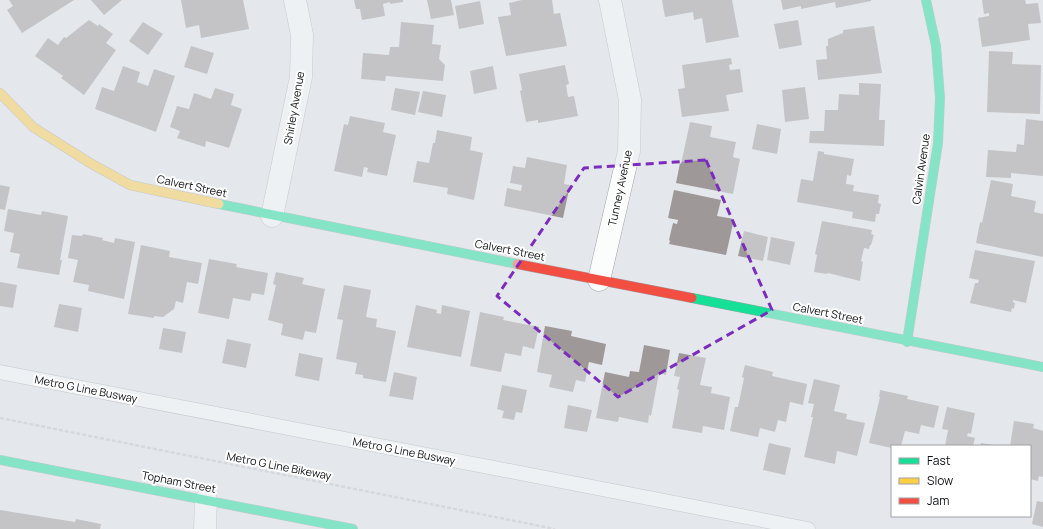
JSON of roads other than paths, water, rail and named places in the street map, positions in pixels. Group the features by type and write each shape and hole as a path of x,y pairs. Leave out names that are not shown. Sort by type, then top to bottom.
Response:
{"street":[{"name":"Shirley Avenue","path":"272,216 301,77 302,35 295,0"},
{"name":"Tunney Avenue","path":"599,280 629,151 630,100 610,0"},
{"name":"Calvin Avenue","path":"907,342 938,143 940,98 936,46 926,0"},
{"name":"Calvert Street","path":"0,93 32,127 90,163 130,185 272,216 907,342 1043,367"},
{"name":"Topham Street","path":"0,460 353,529"},
{"path":"205,529 206,500"}],"lane":[{"name":"Metro G Line Busway","path":"0,372 808,529"}]}
